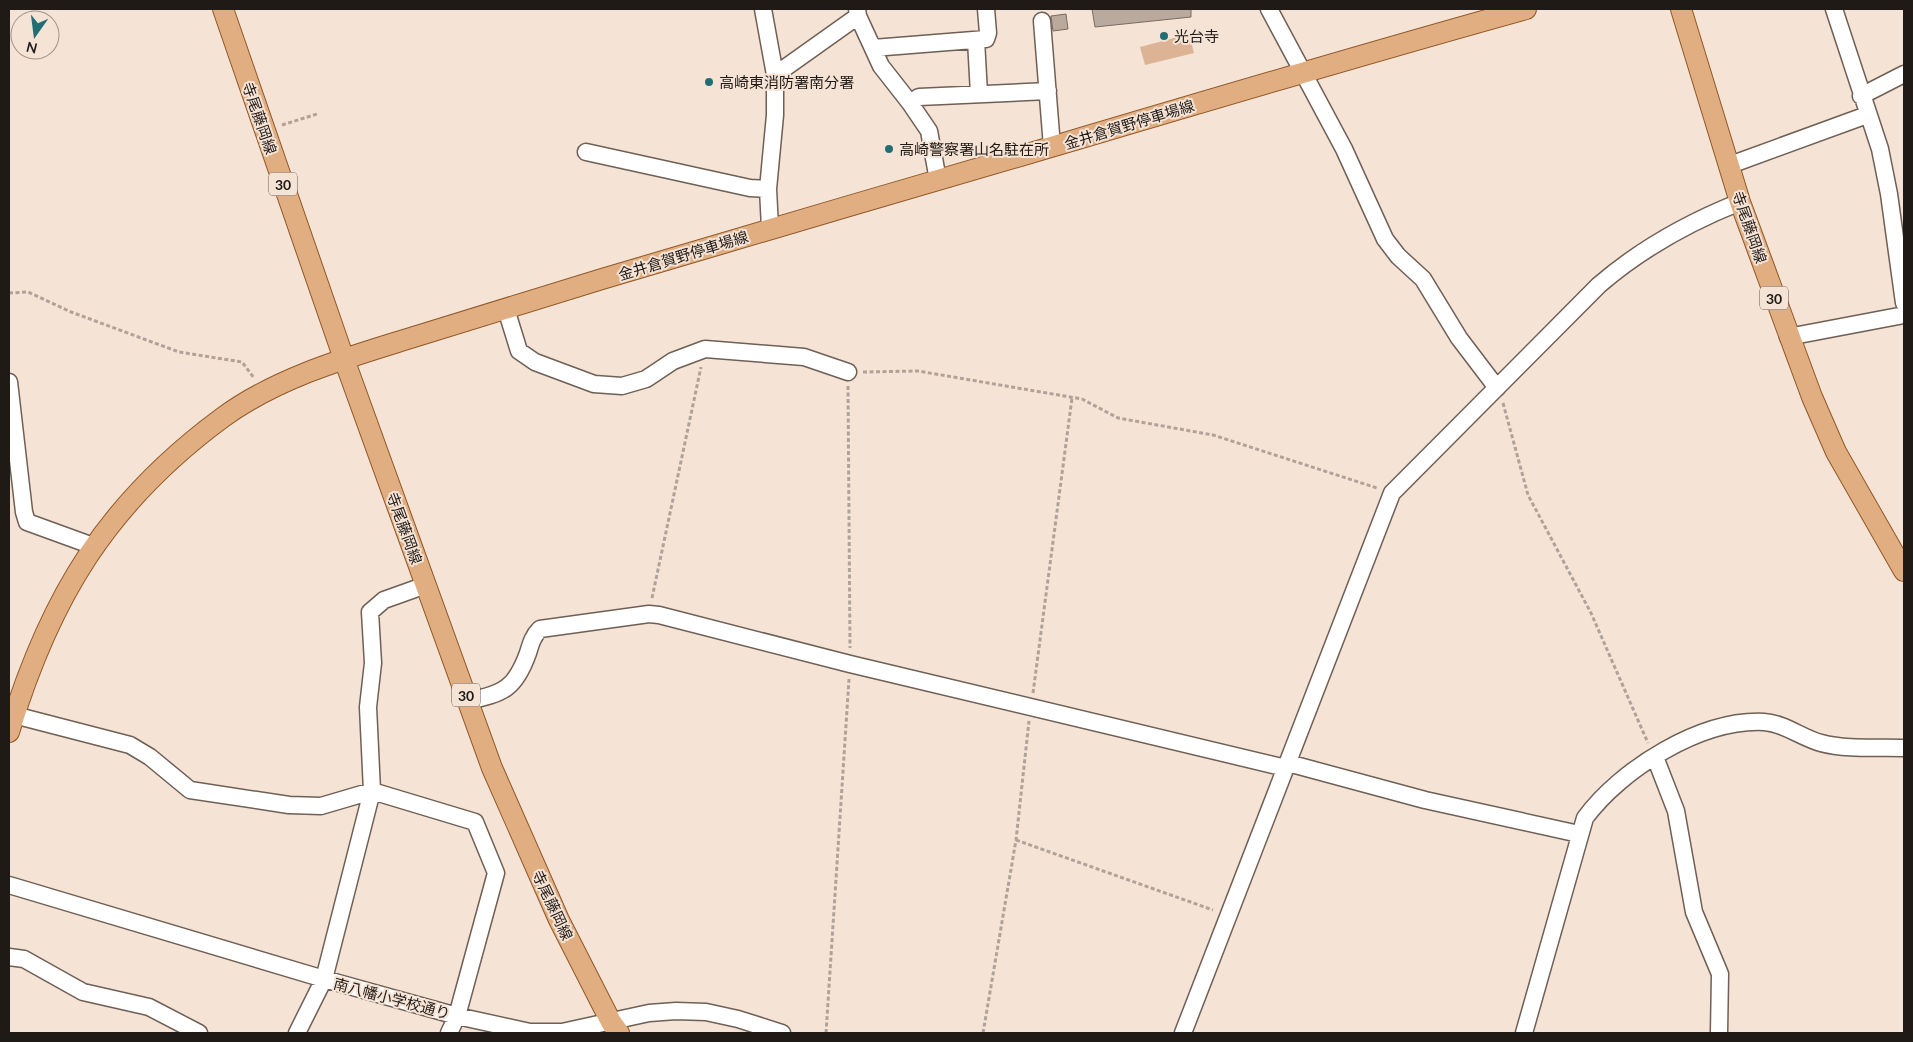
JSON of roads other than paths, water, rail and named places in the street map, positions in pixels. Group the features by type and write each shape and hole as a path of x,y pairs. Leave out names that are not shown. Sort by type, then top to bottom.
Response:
{"main road":[{"name":"寺尾藤岡線","path":"223,9 344,358 492,768 559,920 615,1028"},
{"name":"金井倉賀野停車場線","path":"11,724 31,663 58,602 93,546 137,492 163,465 224,416 261,393 344,358 770,228 1052,147 1301,72 1526,9"},
{"name":"寺尾藤岡線","path":"1682,9 1740,202 1788,337 1836,452 1904,571"}],"street":[{"path":"763,9 775,75 775,116 768,189 770,228"},
{"path":"873,48 986,39 988,32 986,9"},
{"path":"1269,9 1301,72 1344,149 1385,239 1398,256 1423,279 1459,338 1497,388"},
{"path":"1834,9 1867,115 1880,149 1889,194 1904,303"},
{"path":"775,75 858,12 881,66 910,102 929,131 938,180"},
{"path":"1042,22 1052,147"},
{"path":"976,40 979,94"},
{"path":"1861,96 1904,74"},
{"path":"910,102 919,97 1048,90"},
{"path":"1730,166 1867,115"},
{"path":"586,152 750,188 768,189"},
{"path":"1183,1033 1392,493 1599,284 1629,259 1656,241 1699,218 1740,202"},
{"path":"506,309 519,351 535,362 594,384 622,386 646,379 673,361 705,349 804,357 848,372"},
{"path":"1788,337 1904,315"},
{"path":"9,382 13,461 27,522 93,546"},
{"path":"297,1033 324,980 372,791 368,707 373,663 370,612 384,600 426,585"},
{"path":"468,701 494,695 510,686 520,673 534,635 540,629 649,614 850,664 1424,800 1579,834"},
{"path":"1524,1033 1579,834 1585,818 1602,796 1655,757 1716,728 1766,722 1820,743 1843,747 1904,748"},
{"path":"11,724 130,746 150,757 190,790 289,805 321,806 372,791 475,822 496,873 457,1016 449,1033"},
{"path":"1655,757 1676,811 1694,912 1720,974 1719,1033"},
{"name":"南八幡小学校通り","path":"9,885 324,980 457,1016 530,1032 562,1032 615,1028 649,1013 676,1010 706,1012 738,1019 782,1033"},
{"path":"9,957 24,960 83,992 149,1007 199,1033"}],"place":[{"name":"光台寺","path":"1164,36"},
{"name":"高崎東消防署南分署","path":"709,82"},
{"name":"高崎警察署山名駐在所","path":"889,149"}]}
